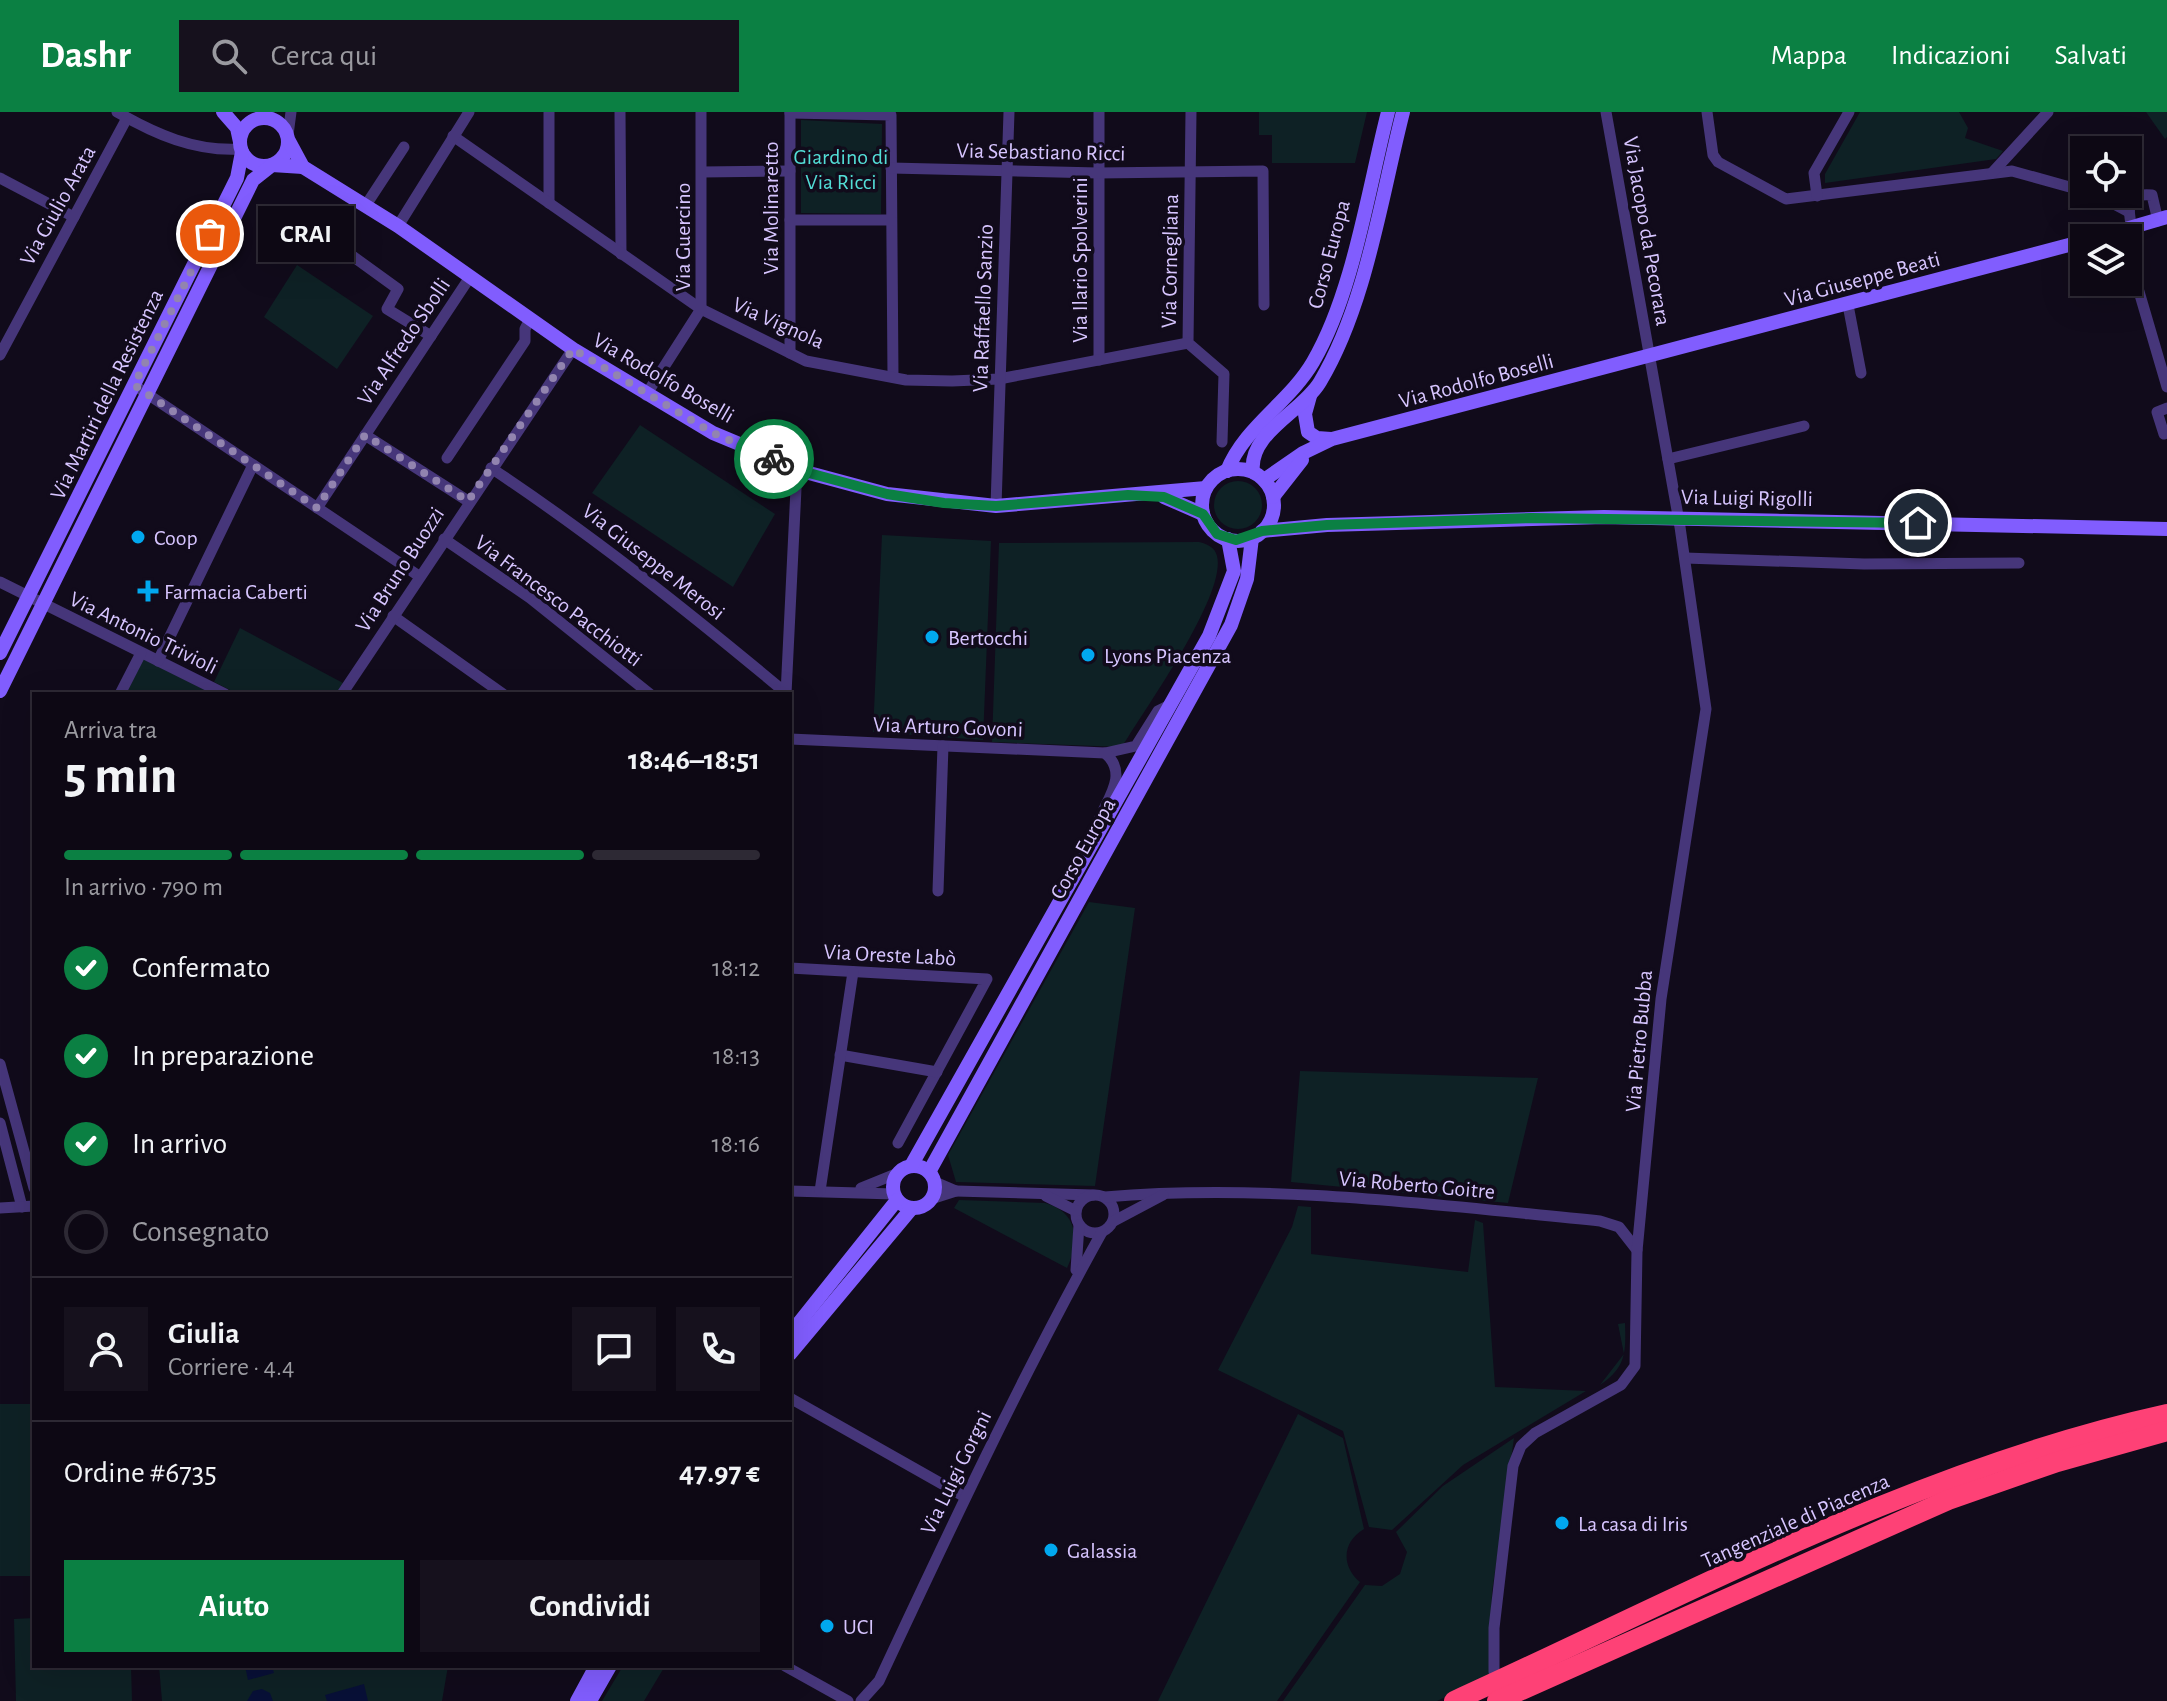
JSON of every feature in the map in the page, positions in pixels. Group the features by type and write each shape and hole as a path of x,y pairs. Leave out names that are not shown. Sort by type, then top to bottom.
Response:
{"highway":[{"name":"Tangenziale di Piacenza","path":"1454,1701 1813,1536 1939,1484 2052,1446 2167,1414"},
{"name":"Tangenziale di Piacenza","path":"1497,1701 1948,1500 2057,1462 2167,1431"}],"main road":[{"name":"Corso Europa","path":"1227,471 1241,443 1301,380 1325,340 1340,302 1388,112"},
{"name":"Corso Europa","path":"1332,439 1317,438 1308,432 1305,414 1310,395 1349,319 1403,112"},
{"path":"288,138 283,157 272,165 253,164 241,148 226,115 262,116 278,122 288,138 303,167"},
{"path":"241,148 243,130 262,116"},
{"name":"Via Martiri della Resistenza","path":"0,691 148,394 237,178 241,148"},
{"name":"Via Rodolfo Boselli","path":"272,165 303,167 398,226 573,349 646,395 713,433 797,468 887,494 996,506 1206,488"},
{"name":"Via Martiri della Resistenza","path":"0,653 134,385 253,180 272,165"},
{"path":"2142,226 2162,219"},
{"name":"Via Giuseppe Beati","path":"1650,357 2070,245"},
{"name":"Via Rodolfo Boselli","path":"1258,476 1332,439 1650,357"},
{"name":"Corso Europa","path":"1258,476 1253,456 1260,444 1310,395"},
{"name":"Via Rodolfo Boselli","path":"1257,535 1273,504 1313,448"},
{"path":"1203,514 1206,488 1227,471 1258,476 1273,504"},
{"name":"Via Rodolfo Boselli","path":"1144,494 1178,500 1203,514 1208,525 1228,539"},
{"name":"Via Luigi Rigolli","path":"1273,504 1296,522 1327,525"},
{"name":"Via Luigi Rigolli","path":"1257,535 1327,525 1531,518 1678,518 2167,529"},
{"path":"1228,539 1257,535"},
{"name":"Corso Europa","path":"931,1199 932,1177 1231,625 1247,579 1257,535"},
{"name":"Corso Europa","path":"792,1331 896,1197 893,1183 904,1170 1170,704 1226,596 1234,564 1228,539"},
{"path":"904,1170 932,1177"},
{"path":"896,1197 912,1208"},
{"path":"792,1352 912,1208 923,1206 931,1199"},
{"path":"577,1701 595,1668"},
{"path":"590,1701 609,1668"}],"street":[{"path":"288,138 291,112"},
{"path":"398,226 469,112"},
{"path":"549,112 549,203"},
{"path":"620,112 621,254"},
{"name":"Via Guercino","path":"646,395 701,309 701,112"},
{"path":"790,112 891,115 893,377"},
{"name":"Via Molinaretto","path":"790,112 790,353"},
{"name":"Via Raffaello Sanzio","path":"996,506 1009,112"},
{"name":"Via Ilario Spolverini","path":"1099,112 1099,360"},
{"name":"Via Cornegliana","path":"1191,112 1188,343 1224,374 1222,442"},
{"name":"Via Jacopo da Pecorara","path":"1606,112 1650,357"},
{"path":"1707,112 1713,155 1718,162 1780,197 1817,196 1992,173 2022,172 2070,187"},
{"path":"1817,196 1814,173 1849,112"},
{"path":"1992,173 2048,112"},
{"path":"122,115 145,131 202,148 241,148"},
{"name":"Via Giulio Arata","path":"0,355 74,217 122,115"},
{"name":"Via Vignola","path":"453,136 701,309 806,361 893,377 952,381 999,379 1188,343"},
{"path":"366,205 404,147"},
{"name":"Via Sebastiano Ricci","path":"891,168 1098,173 1263,171 1264,305"},
{"path":"702,172 790,171"},
{"path":"0,178 74,217"},
{"path":"2152,195 2162,219"},
{"path":"2142,196 2167,197"},
{"path":"2122,208 2127,211"},
{"path":"2126,224 2129,208"},
{"path":"790,220 891,220"},
{"path":"294,251 311,226 398,289 387,309 431,336"},
{"name":"Via Alfredo Sbolli","path":"317,508 470,277"},
{"path":"2140,296 2167,387"},
{"path":"1848,305 1861,373"},
{"path":"447,458 525,341 525,329 530,319"},
{"name":"Via Bruno Buozzi","path":"346,692 468,501 573,349"},
{"name":"Via Pietro Bubba","path":"1494,1672 1494,1628 1513,1466 1521,1446 1535,1433 1602,1397 1630,1373 1637,1356 1637,1251 1661,999 1706,709 1685,558 1650,357"},
{"path":"134,385 419,576"},
{"path":"2167,408 2157,412 2164,434 2167,433"},
{"path":"1668,459 1804,426"},
{"path":"365,435 468,501"},
{"path":"158,661 253,465"},
{"name":"Via Giuseppe Merosi","path":"491,468 583,530 665,592 784,692"},
{"path":"786,692 797,468"},
{"name":"Via Francesco Pacchiotti","path":"444,539 530,598 648,692"},
{"path":"1685,558 1864,564 2019,563"},
{"name":"Via Antonio Trivioli","path":"0,582 221,692"},
{"path":"393,616 500,692"},
{"path":"121,692 141,653"},
{"name":"Via Arturo Govoni","path":"792,739 1105,753 1136,746 1158,711 1170,704"},
{"path":"938,891 943,746"},
{"path":"1092,844 1095,824 1118,777 1117,766 1105,753"},
{"name":"Via Oreste Labò","path":"792,968 987,979 937,1072"},
{"path":"820,1191 853,972"},
{"path":"840,1055 937,1072 898,1143"},
{"path":"0,1064 4,1097 32,1182"},
{"path":"0,1123 28,1207 0,1208"},
{"path":"849,1190 904,1170"},
{"name":"Via Roberto Goitre","path":"932,1177 956,1191"},
{"path":"792,1191 849,1190 896,1197"},
{"name":"Via Roberto Goitre","path":"931,1199 956,1191 1099,1196 1180,1191 1329,1195 1600,1221 1619,1227 1637,1251"},
{"name":"Via Roberto Goitre","path":"1114,1221 1151,1200 1180,1191"},
{"name":"Via Roberto Goitre","path":"1034,1194 1059,1199 1076,1211"},
{"path":"1099,1196 1112,1205 1114,1221 1102,1232 1090,1233 1079,1225 1076,1211 1082,1199 1099,1196"},
{"name":"Via Luigi Gorgni","path":"1073,1282 1080,1252 1079,1225"},
{"name":"Via Luigi Gorgni","path":"875,1701 879,1681 965,1497 1073,1282 1102,1232"},
{"path":"792,1399 965,1497"},
{"path":"788,1668 832,1696 848,1701"},
{"name":"Via Luigi Gorgni","path":"861,1701 879,1681"}],"green space":[{"path":"1259,112 1367,112 1355,163 1272,163 1272,135 1259,135"},
{"path":"1860,112 1959,112 1968,128 1965,138 2003,151 1996,159 1825,183 1825,174"},
{"path":"2146,112 2167,112 2165,139"},
{"name":"Giardino di Via Ricci","path":"801,120 882,124 881,214 801,213"},
{"path":"297,265 373,316 337,369 264,317"},
{"path":"640,425 775,514 733,587 592,493"},
{"path":"1238,481 1247,482 1255,488 1261,496 1261,514 1255,522 1247,528 1238,529 1229,528 1221,522 1215,514 1214,505 1215,496 1221,488 1229,482"},
{"name":"Bertocchi","path":"882,535 991,541 983,740 873,732"},
{"name":"Lyons Piacenza","path":"1199,542 1213,548 1217,556 1217,574 1209,597 1182,652 1122,747 992,742 999,543"},
{"path":"240,628 343,683 338,692 234,692 214,682"},
{"path":"143,659 205,690 204,692 127,692"},
{"path":"1089,902 1135,908 1095,1186 956,1182 948,1155"},
{"path":"1300,1071 1538,1078 1508,1203 1291,1182"},
{"path":"959,1200 1045,1203 1056,1207 1070,1220 1073,1229 1074,1248 1067,1268 954,1208"},
{"path":"1298,1206 1311,1207 1311,1254 1468,1272 1475,1220 1483,1223 1495,1387 1586,1391 1463,1465 1392,1530 1369,1527 1343,1431 1218,1370 1292,1227"},
{"path":"1625,1323 1625,1343 1624,1353 1618,1324"},
{"path":"1624,1355 1615,1372 1600,1385"},
{"path":"0,1404 32,1404 32,1576 0,1576"},
{"path":"1298,1414 1343,1438 1364,1529 1351,1541 1347,1562 1360,1582 1277,1701 1158,1701"},
{"path":"1514,1438 1492,1592 1489,1676 1437,1701 1283,1701 1365,1585 1382,1586 1400,1574 1407,1552 1396,1532 1443,1486"},
{"path":"32,1618 32,1668 131,1668 132,1701 16,1701 14,1619"},
{"path":"159,1668 448,1668 442,1701 162,1701"},
{"path":"622,1668 664,1668 644,1701 602,1701"}],"shaded area":[{"path":"245,1668 273,1668 274,1673 248,1680"},
{"path":"364,1684 368,1701 327,1701 325,1695"},
{"path":"262,1689 270,1693 273,1701 247,1701 253,1691"}],"way so far":[{"path":"210,234 134,385 317,508 365,435 468,501 573,349 713,433 774,459"}],"place":[{"name":"CRAI","path":"210,234"},
{"name":"Coop","path":"138,537"},
{"name":"Farmacia Caberti","path":"148,591"},
{"name":"Bertocchi","path":"932,637"},
{"name":"Lyons Piacenza","path":"1088,655"},
{"name":"La casa di Iris","path":"1562,1523"},
{"name":"Galassia","path":"1051,1550"},
{"name":"UCI","path":"827,1626"}],"route":[{"path":"774,459 809,473 887,494 944,503 996,506 1144,494 1164,497 1178,500 1203,514 1217,534 1236,540 1252,538 1262,531 1327,525 1567,517 1918,523"}]}
